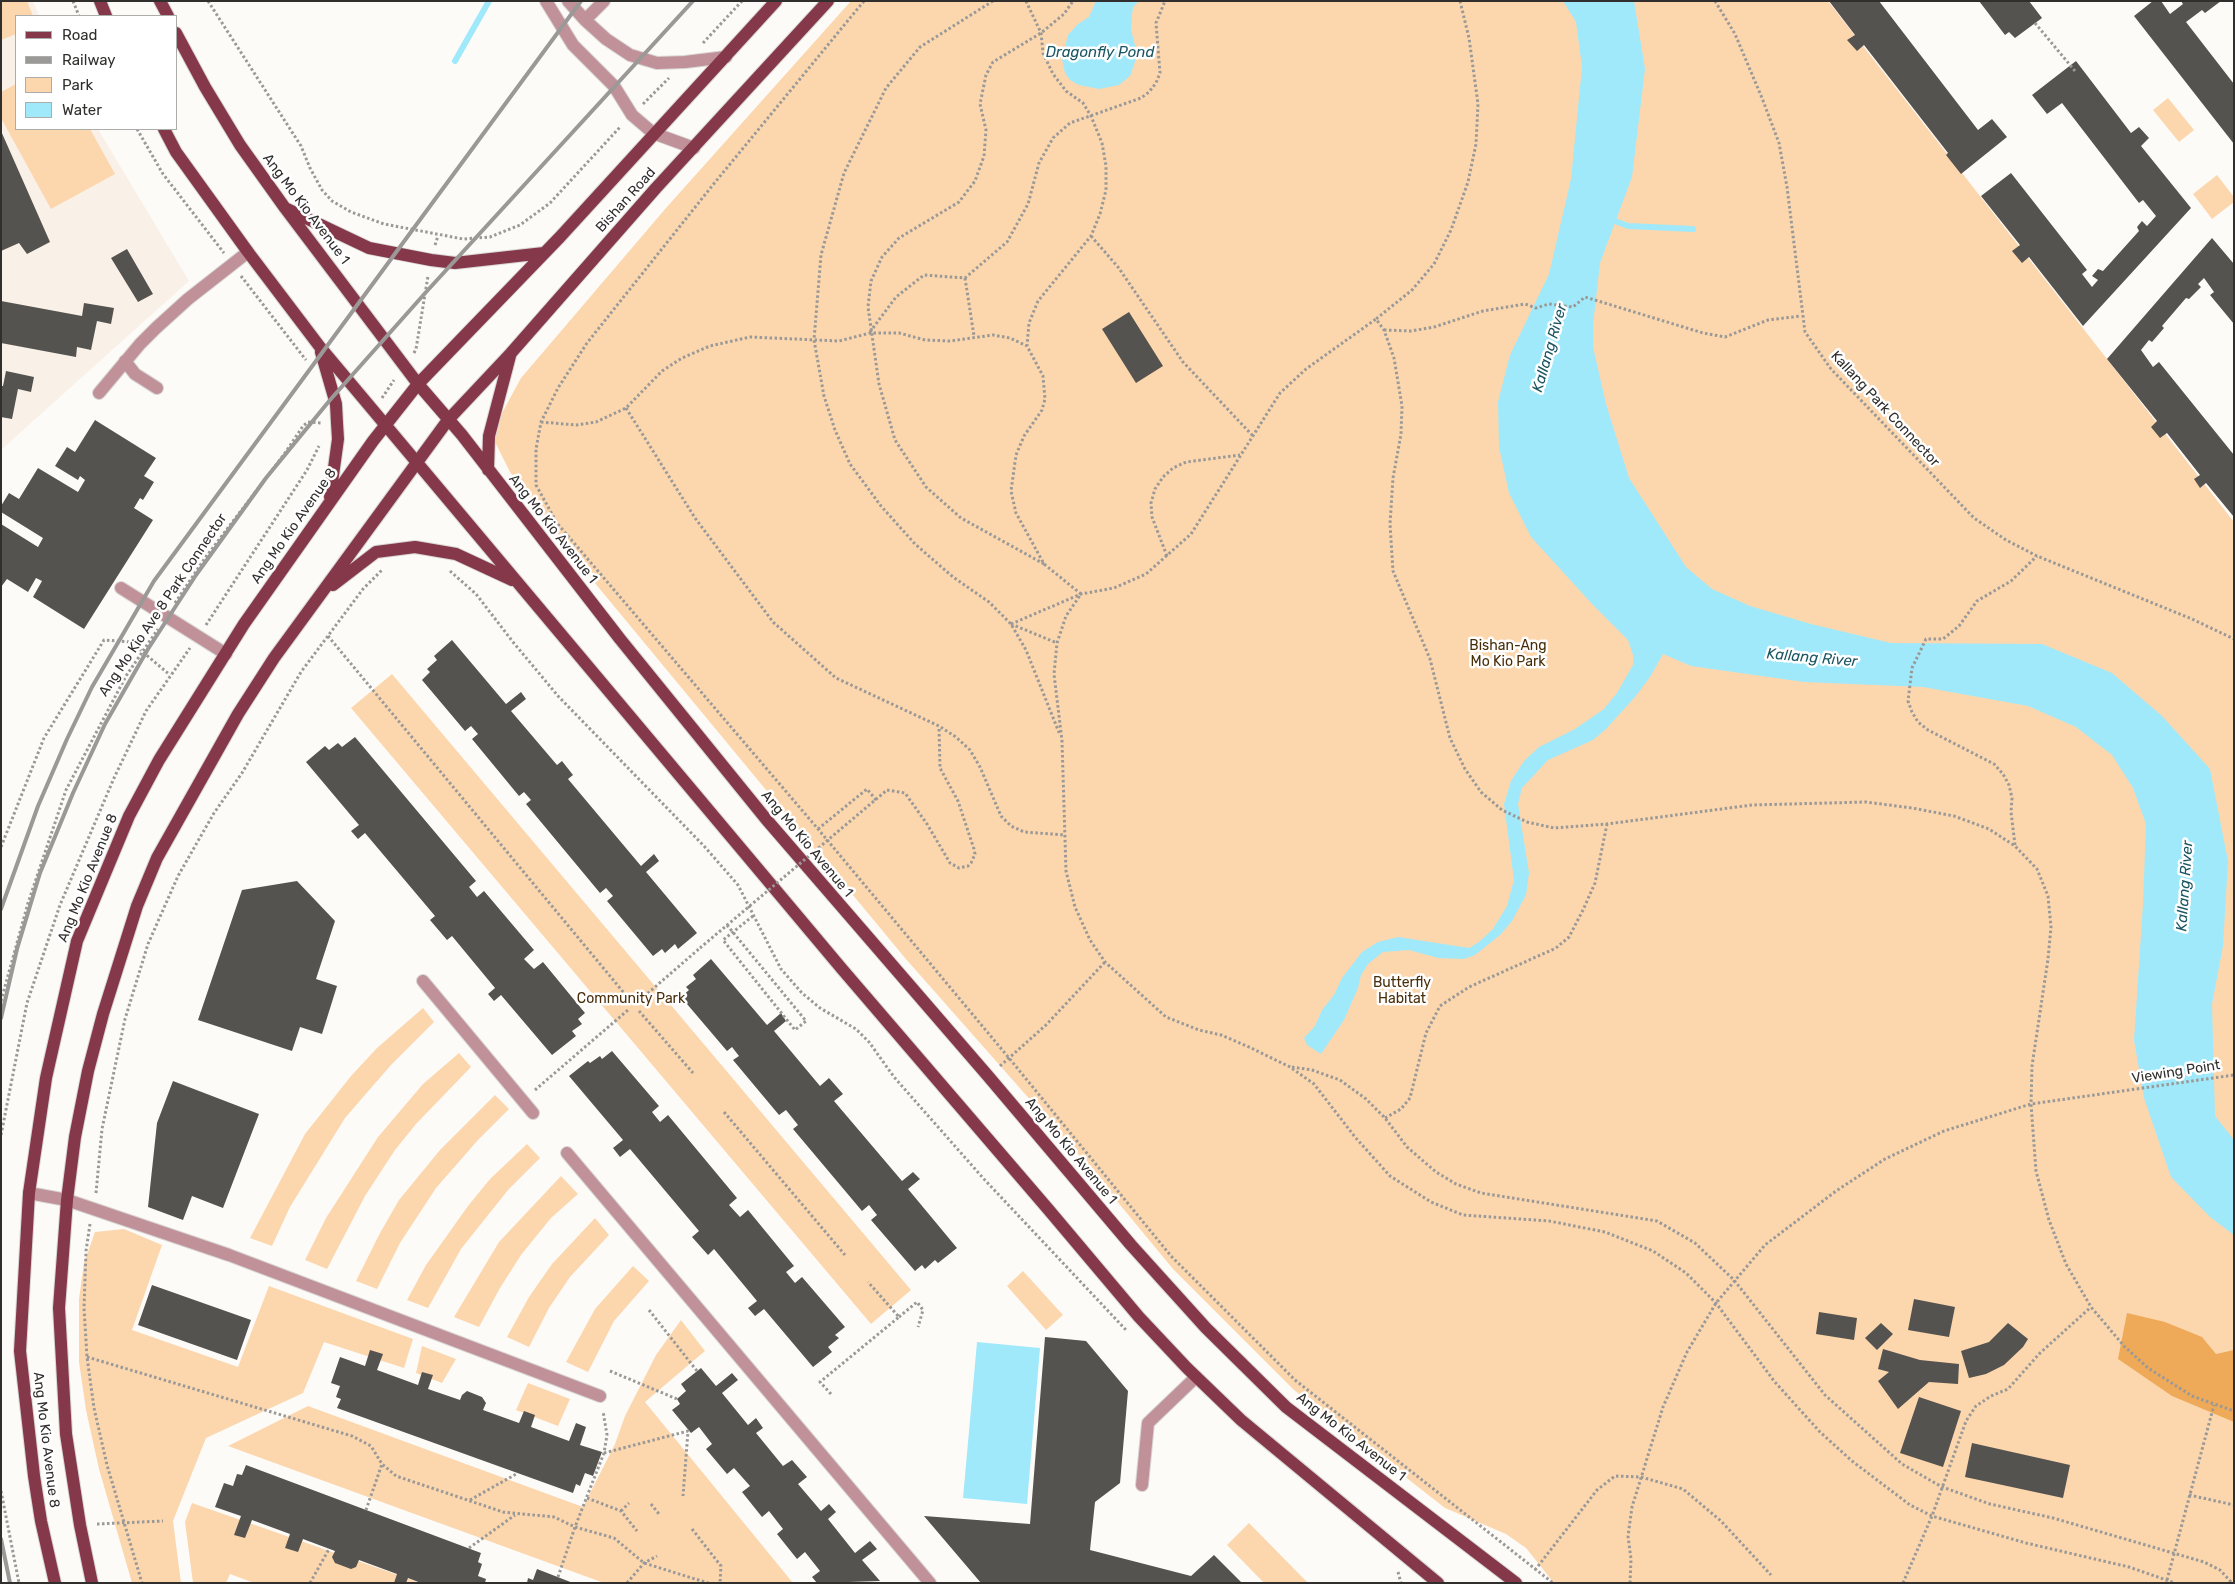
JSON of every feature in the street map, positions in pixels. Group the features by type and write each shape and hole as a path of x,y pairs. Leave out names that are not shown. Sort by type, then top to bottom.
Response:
{"main road":[{"path":"100,1 106,15"},
{"path":"160,1 167,15"},
{"name":"Bishan Road","path":"418,384 544,253 776,1"},
{"name":"Bishan Road","path":"448,420 511,353 828,1"},
{"name":"Ang Mo Kio Avenue 1","path":"178,37 205,87 240,145 285,208 418,384 488,470 620,640 760,811 1137,1252 1206,1328 1286,1407 1516,1583"},
{"path":"165,130 176,152 248,252 320,346 867,999 1048,1208 1139,1317 1196,1377 1241,1420 1434,1582"},
{"path":"285,208 369,248 431,260 455,263 544,253"},
{"path":"320,346 336,404 338,439 330,500"},
{"path":"488,470 489,436 511,353"},
{"name":"Ang Mo Kio Avenue 8","path":"55,1583 41,1521 34,1476 20,1351 29,1193 46,1078 77,941 129,816 159,760 226,654 330,500 418,384"},
{"name":"Ang Mo Kio Avenue 8","path":"92,1583 80,1525 66,1434 59,1308 67,1200 75,1137 102,1014 137,906 168,837 238,714 274,658 448,420"},
{"path":"322,593 376,552 415,547 456,554 517,582"}],"lane":[{"path":"546,1 574,45 614,86 632,115 653,133 694,148"},
{"path":"568,1 606,39 630,55 657,63 726,57"},
{"path":"585,20 604,1"},
{"path":"99,393 140,344 176,309 248,252"},
{"path":"125,361 134,374 157,388"},
{"path":"122,588 226,654"},
{"path":"423,981 533,1112"},
{"path":"568,1153 930,1583"},
{"path":"29,1193 67,1200 229,1255 600,1396"},
{"path":"1142,1485 1148,1423 1196,1377"}],"path":[{"path":"73,1 79,15"},
{"path":"208,1 301,146 322,190 332,200 351,212 384,224 463,240 490,237 520,224 550,203 632,115"},
{"path":"864,1 712,186 587,343 558,388 541,422 536,449 536,485 557,523 1009,1058 1171,1256 1295,1380 1553,1583"},
{"path":"993,1 920,47 886,88 844,173 821,255 814,340 824,396 835,430 850,464 864,485 915,544 954,577 989,602 1011,624 1026,650 1062,741"},
{"path":"1026,1 1041,33 1044,53 1053,74 1066,90 1083,103 1092,116 1102,143 1106,166 1106,190 1090,236 1038,301 1030,322 1027,346 1043,376 1045,399 1042,410 1024,436 1016,455 1011,491 1016,513 1044,564"},
{"path":"1074,1 1064,14 1041,33 994,62 986,75 980,104 986,130 984,156 975,181 959,202 898,238 882,258 871,281 868,307 878,384 895,440 926,488 961,518 1044,564 1080,594"},
{"path":"870,333 896,297 924,275 965,278 1008,242 1028,204 1039,163 1053,138 1070,123 1141,98 1150,92 1160,74 1156,23 1165,1"},
{"path":"1011,624 1080,594 1114,588 1146,574 1191,534 1280,393 1306,369 1376,319 1412,290 1434,264 1451,230 1468,182 1476,144 1478,104 1473,61 1460,1"},
{"name":"Kallang Park Connector","path":"1716,1 1735,34 1762,98 1778,143 1787,187 1805,332 1830,368 1974,518 2006,540 2037,556 2234,638"},
{"path":"2034,23 2075,71"},
{"path":"373,410 416,349 431,260 438,236"},
{"path":"1090,236 1118,267 1183,362 1253,436"},
{"path":"965,278 974,337"},
{"path":"1384,330 1410,331 1483,311 1525,304 1536,308 1549,304 1573,307 1585,297 1703,333 1725,337 1768,320 1802,316"},
{"path":"1376,319 1384,330 1394,358 1402,406 1401,434 1393,478 1390,524 1393,572 1430,659 1450,738 1477,786 1502,810 1527,822 1554,828 1607,824 1752,804 1866,802 1954,816 1989,829 2015,846 2037,869 2048,896 2051,927 2032,1066 2031,1104 2036,1171 2049,1220 2066,1264 2091,1307 2124,1346 2148,1368 2192,1396 2234,1411"},
{"path":"541,422 576,425 596,422 626,408 662,371 682,358 710,346 750,337 839,341 870,333 899,333 926,340 950,341 993,335 1010,338 1027,346"},
{"path":"626,408 695,518 774,622 836,678 939,726 956,736 970,750 980,767 1001,816 1011,826 1024,832 1065,835"},
{"name":"Ang Mo Kio Ave 8 Park Connector","path":"1,1001 28,903 66,790 106,711 142,651 205,558 303,426 308,422 325,423"},
{"path":"1166,556 1152,517 1151,503 1155,489 1163,477 1173,468 1186,462 1241,455"},
{"path":"2015,846 2011,812 2012,798 2009,785 2003,774 1994,764 1928,730 1918,722 1908,701 1912,668 1926,639 1943,639 1959,626 1977,601 2011,581 2037,556"},
{"path":"142,1583 94,1408 87,1357 84,1274 88,1232 93,1209 108,1093 125,1019 148,944 178,876 214,813 242,773 301,672 363,589 383,570 390,567"},
{"path":"449,570 476,594 558,696 738,885 781,969 802,993 820,1008 856,1029 869,1042 894,1077 983,1178 1129,1334"},
{"path":"1080,594 1066,616 1057,643 1054,674 1062,741 1066,871 1074,907 1090,940 1105,962 1166,1017 1199,1030 1222,1035 1290,1067 1314,1084 1355,1137 1390,1176 1431,1202 1463,1215 1549,1221 1605,1232 1628,1239 1653,1251 1686,1273 1716,1303 1774,1381 1820,1432 1889,1491 1910,1505 1932,1516 2026,1543 2129,1567 2175,1583"},
{"path":"1011,624 1057,643"},
{"path":"328,636 629,999"},
{"path":"1,846 44,738 104,640 131,642 170,675"},
{"path":"640,1000 887,790 905,793 928,824 950,863 959,868 972,863 975,854 972,841 958,801 940,768 939,726"},
{"path":"818,830 867,789 876,800"},
{"path":"1385,1118 1401,1109 1410,1098 1426,1033 1440,1006 1469,986 1556,948 1569,937 1595,883 1607,824"},
{"path":"727,925 806,1021 795,1030 723,940 753,916"},
{"path":"988,1076 1046,1025 1105,962"},
{"path":"523,1100 628,1010"},
{"path":"639,1011 693,1073"},
{"path":"1290,1067 1312,1070 1340,1080 1366,1099 1385,1118 1407,1147 1436,1172 1456,1184 1481,1193 1657,1221 1695,1242 1734,1280 1825,1394 1902,1464 1942,1487 1990,1504 2053,1518 2174,1552 2212,1565 2232,1583"},
{"name":"Viewing Point","path":"1630,1583 1631,1559 1628,1536 1632,1507 1667,1398 1687,1352 1716,1303 1765,1245 1836,1191 1886,1159 1944,1131 2031,1104 2234,1075"},
{"path":"724,1112 845,1255"},
{"path":"868,1282 898,1317"},
{"path":"831,1394 820,1382 917,1302 923,1310 918,1327"},
{"path":"1903,1583 1932,1516 1966,1421 1976,1406 1991,1396 2008,1389 2040,1352 2091,1307"},
{"path":"650,1310 697,1371"},
{"path":"87,1357 352,1436 371,1446 382,1464 396,1476 515,1514 554,1517 575,1526 614,1538 644,1564 708,1583"},
{"path":"610,1371 677,1399"},
{"path":"558,1577 575,1526 604,1453 607,1435 600,1396"},
{"path":"2167,1580 2188,1495 2214,1405"},
{"path":"604,1453 688,1431 683,1496"},
{"path":"366,1510 382,1464"},
{"path":"470,1500 518,1473"},
{"path":"1535,1570 1597,1490 1615,1476 1642,1477 1683,1489 1721,1521 1771,1575"},
{"path":"1,1491 19,1583"},
{"path":"2188,1495 2234,1505"},
{"path":"587,1498 621,1511 637,1531"},
{"path":"621,1511 629,1503"},
{"path":"651,1504 659,1514"},
{"path":"469,1548 515,1514"},
{"path":"80,1525 163,1521"},
{"path":"692,1529 721,1566 720,1583"},
{"path":"310,1583 329,1549"},
{"path":"627,1583 644,1564 657,1556"},
{"path":"1392,1567 1399,1574 1401,1583"}],"shaded area":[{"path":"1,1 33,1 39,15 15,15 15,130 99,130 189,281 1,450"},
{"path":"2127,1313 2165,1322 2202,1337 2216,1354 2234,1350 2234,1422 2172,1396 2118,1359"}],"green space":[{"path":"1,1 27,1 33,15 15,15 15,34 1,40"},
{"name":"Bishan-Ang Mo Kio Park","path":"851,1 1828,1 2234,522 2234,1583 1554,1583 1526,1548 1506,1534 1445,1508 1294,1390 1173,1269 1078,1154 905,958 594,582 510,472 494,440 502,413 521,378 666,208"},
{"path":"15,85 15,130 91,130 115,174 51,209 1,118 1,92"},
{"path":"2168,98 2194,130 2179,142 2153,110"},
{"path":"2217,175 2234,197 2234,202 2212,219 2193,194"},
{"name":"Community Park","path":"392,674 911,1290 871,1324 351,708"},
{"path":"423,1008 434,1022 391,1065 345,1118 290,1207 272,1246 250,1238 305,1134 351,1076 377,1048"},
{"path":"459,1053 471,1067 416,1124 395,1150 365,1196 327,1269 305,1260 326,1218 378,1137 423,1084"},
{"path":"495,1095 509,1109 478,1140 436,1188 400,1243 377,1289 356,1281 399,1200 440,1150"},
{"path":"527,1144 540,1158 508,1190 461,1249 428,1308 407,1300 426,1265 468,1206 490,1179"},
{"path":"561,1176 578,1194 551,1218 521,1255 500,1288 479,1327 454,1317 499,1242"},
{"path":"595,1218 609,1235 570,1277 549,1308 529,1347 507,1337 529,1297 552,1264"},
{"path":"124,1229 162,1245 132,1330 238,1367 269,1286 413,1339 404,1368 324,1342 303,1393 206,1438 173,1521 181,1583 132,1583 99,1469 86,1410 79,1362 79,1299 84,1263 95,1232"},
{"path":"633,1266 649,1281 614,1321 588,1372 566,1362 595,1309"},
{"path":"1023,1271 1063,1315 1046,1330 1007,1286"},
{"path":"681,1320 705,1351 645,1402 793,1583 604,1583 228,1446 308,1406 583,1507 615,1444 625,1416 656,1355"},
{"path":"422,1346 456,1359 442,1383 416,1373"},
{"path":"528,1383 570,1399 558,1426 516,1410"},
{"path":"192,1503 421,1583 254,1583 230,1574 226,1583 193,1583 185,1522"},
{"path":"1249,1523 1308,1583 1264,1583 1227,1545"}],"water":[{"name":"Dragonfly Pond","path":"1096,1 1139,1 1133,7 1132,15 1131,30 1137,53 1130,76 1119,85 1099,89 1079,85 1070,80 1065,73 1062,59 1068,35 1078,24 1089,17"},
{"name":"Kallang River","path":"1563,1 1634,1 1645,69 1632,177 1600,263 1593,325 1593,347 1606,404 1629,478 1686,567 1712,589 1750,606 1811,624 1891,643 2042,644 2112,673 2162,716 2210,769 2228,861 2223,946 2212,1004 2215,1116 2234,1140 2234,1235 2210,1217 2171,1177 2144,1098 2134,1040 2146,824 2133,788 2112,755 2076,727 2028,706 1923,687 1804,682 1691,666 1663,654 1650,677 1635,697 1606,729 1593,740 1548,760 1522,788 1518,804 1529,873 1526,895 1512,921 1500,935 1475,955 1464,959 1438,958 1409,950 1383,952 1368,964 1361,975 1358,988 1344,1020 1321,1054 1307,1045 1304,1038 1315,1026 1322,1010 1334,995 1342,978 1362,952 1378,942 1398,937 1469,948 1479,942 1493,929 1507,906 1514,880 1504,804 1511,781 1524,761 1539,747 1575,729 1604,709 1617,693 1633,665 1633,655 1628,640 1592,604 1531,537 1509,493 1499,447 1498,402 1510,355 1549,274 1571,179 1582,67 1576,22"},
{"path":"977,1342 1040,1348 1027,1504 963,1498"}],"building":[{"path":"1829,1 1879,1 1978,130 1992,119 2007,137 1961,174 1946,155 1948,153 1864,45 1857,51 1847,40 1855,35"},
{"path":"1979,1 2029,1 2042,18 2015,38 2009,32 2005,35"},
{"path":"2153,1 2161,1 2170,14 2183,4 2181,1 2221,1 2205,13 2202,10 2186,22 2234,84 2234,144 2134,16"},
{"path":"2076,61 2131,133 2139,127 2149,138 2141,146 2191,208 2083,326 2029,257 2022,263 2012,251 2020,245 1981,196 2011,173 2087,270 2082,274 2092,287 2098,280 2092,276 2098,269 2103,271 2139,231 2137,227 2142,221 2147,226 2156,216 2143,200 2139,203 2062,103 2047,114 2032,95"},
{"path":"1,131 50,242 27,254 19,243 1,251"},
{"path":"2212,238 2234,264 2234,324 2210,295 2214,292 2204,278 2198,284 2201,287 2189,299 2186,298 2162,326 2164,328 2152,342 2149,340 2141,350 2153,367 2159,362 2234,455 2234,517 2206,483 2200,488 2194,479 2200,475 2167,433 2160,438 2151,427 2157,421 2107,359"},
{"path":"127,249 153,294 138,302 111,258"},
{"path":"1,301 82,316 84,303 114,308 111,324 97,321 91,350 77,347 76,357 1,343"},
{"path":"1129,312 1163,366 1136,383 1102,329"},
{"path":"6,371 34,377 31,392 18,389 12,419 1,417 1,386 3,386"},
{"path":"95,420 156,458 144,476 154,482 143,500 140,498 134,508 153,520 84,629 33,597 42,581 36,578 28,592 7,579 1,587 1,524 38,547 43,538 1,512 1,506 9,493 19,499 38,468 78,492 85,480 80,476 78,480 55,466 67,447 75,452"},
{"path":"452,640 506,704 521,692 526,699 511,711 557,765 562,761 573,775 568,779 641,866 654,854 659,861 646,872 697,933 678,949 675,944 665,953 662,949 653,956 607,901 613,896 606,888 600,893 526,804 531,800 524,792 519,796 472,739 478,734 471,726 465,731 422,680 430,672 427,669 437,660 434,656"},
{"path":"355,737 476,881 469,887 477,897 484,891 534,950 524,959 534,969 543,962 585,1013 578,1019 582,1024 572,1031 576,1036 552,1055 501,995 494,1001 488,994 495,988 452,936 447,940 430,920 435,916 365,833 358,839 351,831 359,825 306,762 325,746 329,750 338,743 342,747"},
{"path":"297,881 335,921 316,979 337,986 322,1034 300,1027 292,1051 198,1020 242,890"},
{"path":"711,959 767,1025 781,1013 786,1021 774,1031 820,1086 829,1078 843,1094 834,1101 902,1181 913,1172 920,1179 908,1189 957,1248 938,1263 935,1260 925,1269 922,1265 915,1271 871,1220 877,1215 869,1205 862,1211 793,1129 798,1125 786,1110 779,1115 733,1060 739,1056 732,1047 727,1051 681,997 689,990 686,987 696,979 693,975"},
{"path":"612,1051 659,1106 652,1112 660,1122 668,1115 737,1198 729,1205 740,1217 748,1210 794,1266 786,1272 795,1283 802,1277 845,1327 835,1335 839,1338 828,1347 832,1352 813,1367 764,1309 755,1316 748,1308 757,1301 714,1249 708,1255 692,1237 699,1231 630,1149 620,1157 613,1148 623,1140 569,1076 588,1061 590,1063 600,1056 602,1059"},
{"path":"173,1081 259,1114 223,1208 192,1196 183,1220 148,1207 157,1123"},
{"path":"152,1285 251,1320 237,1360 138,1325"},
{"path":"1914,1299 1955,1307 1949,1337 1908,1330"},
{"path":"1819,1312 1857,1318 1854,1340 1816,1334"},
{"path":"1881,1323 1893,1334 1877,1350 1865,1338"},
{"path":"2008,1323 2028,1339 2023,1347 2004,1365 1986,1374 1969,1378 1961,1351 1989,1342"},
{"path":"1045,1337 1086,1341 1128,1391 1120,1483 1095,1502 1090,1550 1191,1576 1214,1555 1242,1583 981,1583 924,1516 1030,1524"},
{"path":"1883,1349 1920,1360 1959,1364 1958,1384 1929,1382 1898,1409 1878,1381 1889,1372 1878,1369"},
{"path":"370,1350 383,1354 377,1370 418,1385 422,1372 433,1375 428,1389 460,1400 467,1391 482,1397 486,1403 483,1410 519,1423 524,1411 535,1415 531,1427 569,1441 576,1423 586,1427 580,1445 602,1452 593,1476 585,1473 580,1486 576,1484 573,1493 337,1408 341,1399 336,1397 340,1386 331,1383 340,1357 365,1366"},
{"path":"701,1368 716,1386 732,1373 738,1380 722,1393 748,1425 756,1418 763,1428 756,1433 783,1466 792,1460 807,1477 798,1484 821,1511 829,1504 836,1512 828,1519 855,1553 870,1541 877,1549 862,1560 880,1581 817,1583 812,1577 820,1571 805,1552 797,1559 777,1534 783,1529 769,1511 762,1517 742,1492 750,1486 734,1468 727,1474 706,1449 712,1444 699,1427 691,1433 672,1410 680,1404 677,1399 686,1391 681,1384"},
{"path":"1919,1397 1961,1411 1943,1467 1900,1453"},
{"path":"1972,1443 2070,1465 2063,1498 1965,1477"},
{"path":"246,1465 481,1553 478,1562 482,1564 478,1576 486,1579 485,1583 421,1583 408,1578 406,1583 394,1583 397,1574 359,1560 356,1567 351,1569 335,1563 332,1557 335,1551 303,1539 298,1552 285,1548 290,1534 252,1520 245,1538 234,1535 241,1516 215,1507 224,1483 233,1486 237,1474 242,1475"},
{"path":"537,1569 573,1583 527,1583 528,1578 533,1580"}],"waterway":[{"path":"455,61 489,1"},
{"path":"1607,218 1628,226 1693,229"}],"railway":[{"path":"1,909 38,806 67,739 92,687 154,581 581,1"},
{"path":"1,1018 17,949 40,873 73,793 105,724 148,649 196,575 266,478 330,400 427,291 693,1"},
{"path":"1,1539 10,1583"}],"park label":[{"name":"Butterfly Habitat","path":"1402,992"}]}
